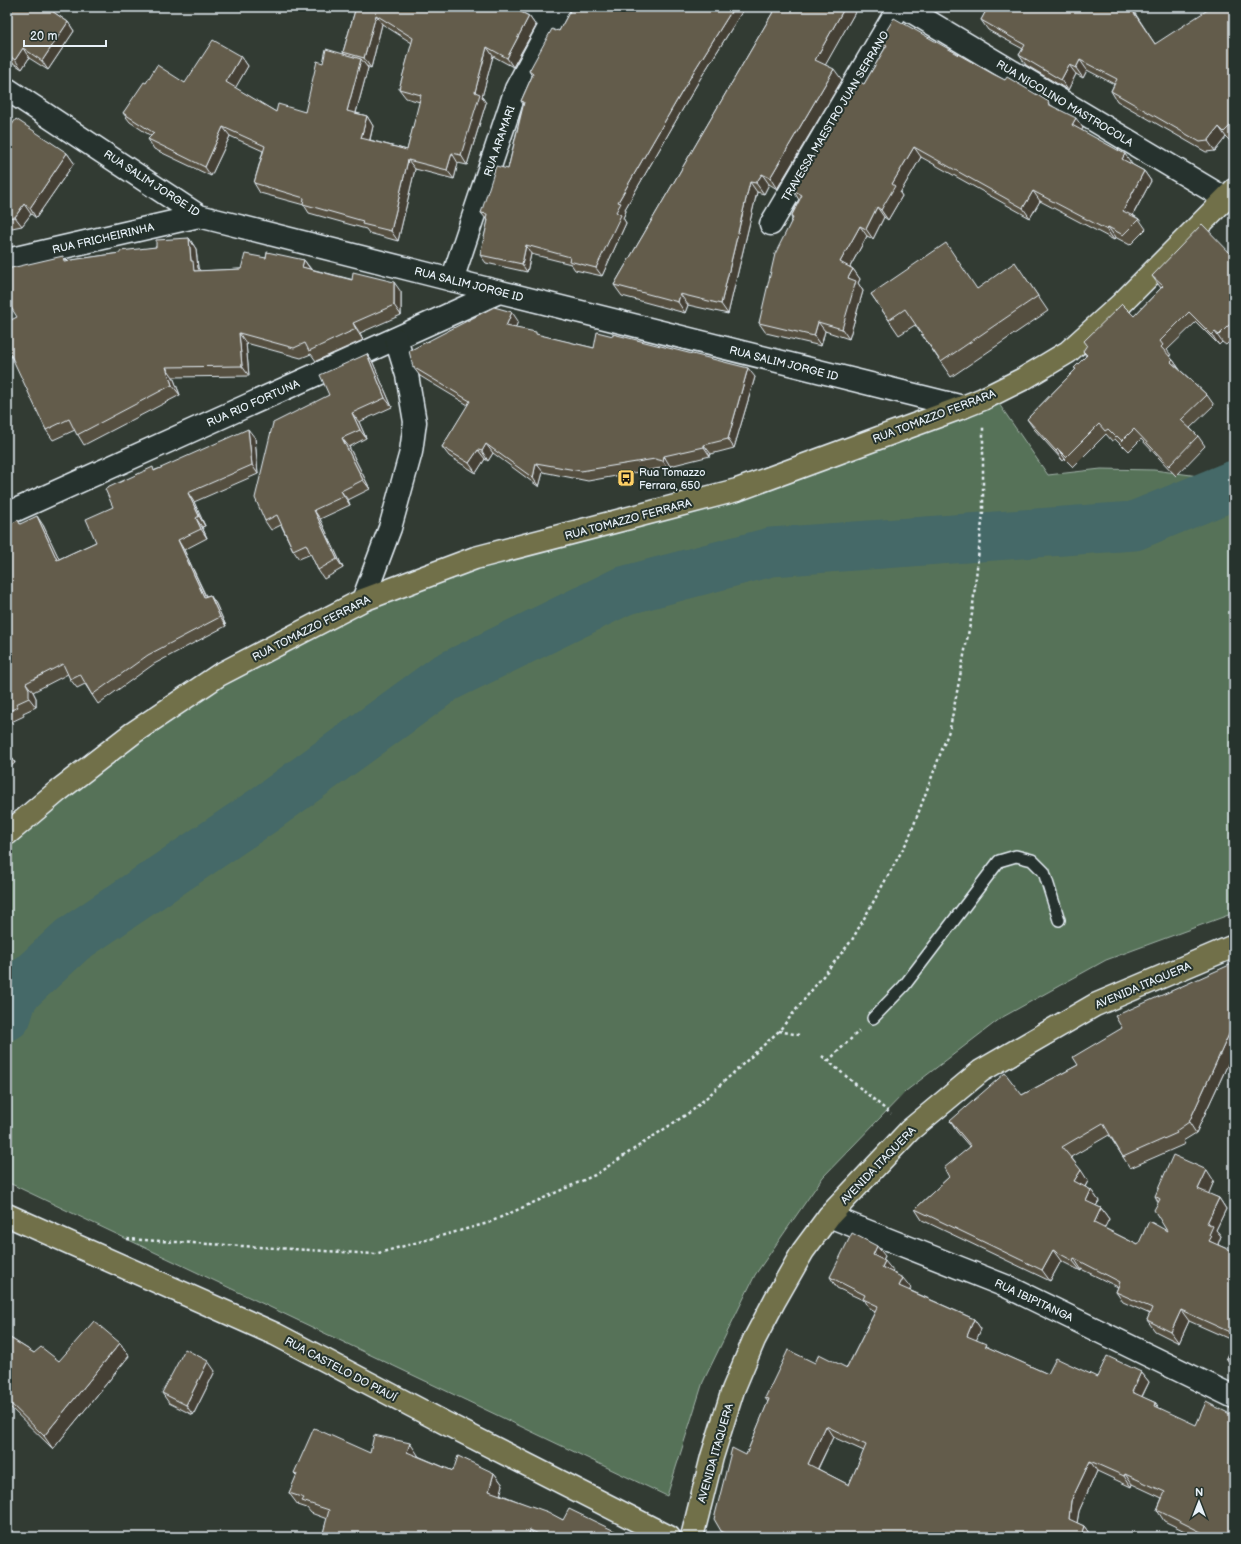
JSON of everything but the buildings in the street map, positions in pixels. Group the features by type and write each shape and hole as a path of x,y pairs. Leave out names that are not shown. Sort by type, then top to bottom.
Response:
{"main road":[{"name":"RUA TOMAZZO FERRARA","path":"7,834 58,791 133,734 219,675 363,600 475,558 737,490 973,403 1023,379 1068,352 1120,305 1230,195"},
{"name":"AVENIDA ITAQUERA","path":"692,1537 712,1457 733,1390 754,1340 803,1251 829,1216 910,1130 981,1071 1088,1009 1234,946"},
{"name":"RUA CASTELO DO PIAUÍ","path":"7,1215 275,1334 445,1424 669,1537"}],"street":[{"path":"527,7 556,14"},
{"name":"TRAVESSA MAESTRO JUAN SERRANO","path":"771,224 899,7"},
{"name":"RUA NICOLINO MASTROCOLA","path":"904,7 1230,195"},
{"name":"RUA ARAMARI","path":"452,280 516,89 556,14"},
{"name":"RUA SALIM JORGE ID","path":"7,89 199,216 499,292 973,403"},
{"name":"RUA FRICHEIRINHA","path":"7,260 199,216"},
{"name":"RUA RIO FORTUNA","path":"7,514 499,292"},
{"path":"363,600 390,528 411,452 415,422 407,375 396,339"},
{"name":"RUA IBIPITANGA","path":"829,1216 1008,1287 1234,1397"}],"lane":[{"path":"872,1018 904,986 999,862 1016,856 1032,860 1044,872 1059,920"}],"path":[{"path":"123,1239 374,1254 488,1223 595,1175 693,1110 779,1031 852,940 909,838 950,728 972,614 983,512 973,403"},
{"path":"828,1061 872,1018"},
{"path":"779,1031 799,1035"},
{"path":"822,1056 910,1130"}],"green space":[{"path":"990,391 1048,475 1101,469 1154,470 1206,477 1234,506 1234,913 1106,960 1001,1018 906,1091 823,1177 755,1275 703,1382 667,1496 7,1182 7,834 50,791 349,602 756,482"}],"waterway":[{"path":"7,1016 14,994 72,940 264,810 445,678 623,591 771,552 1134,526 1234,485"}],"place":[{"name":"Rua Tomazzo Ferrara, 650","path":"626,478"}]}
